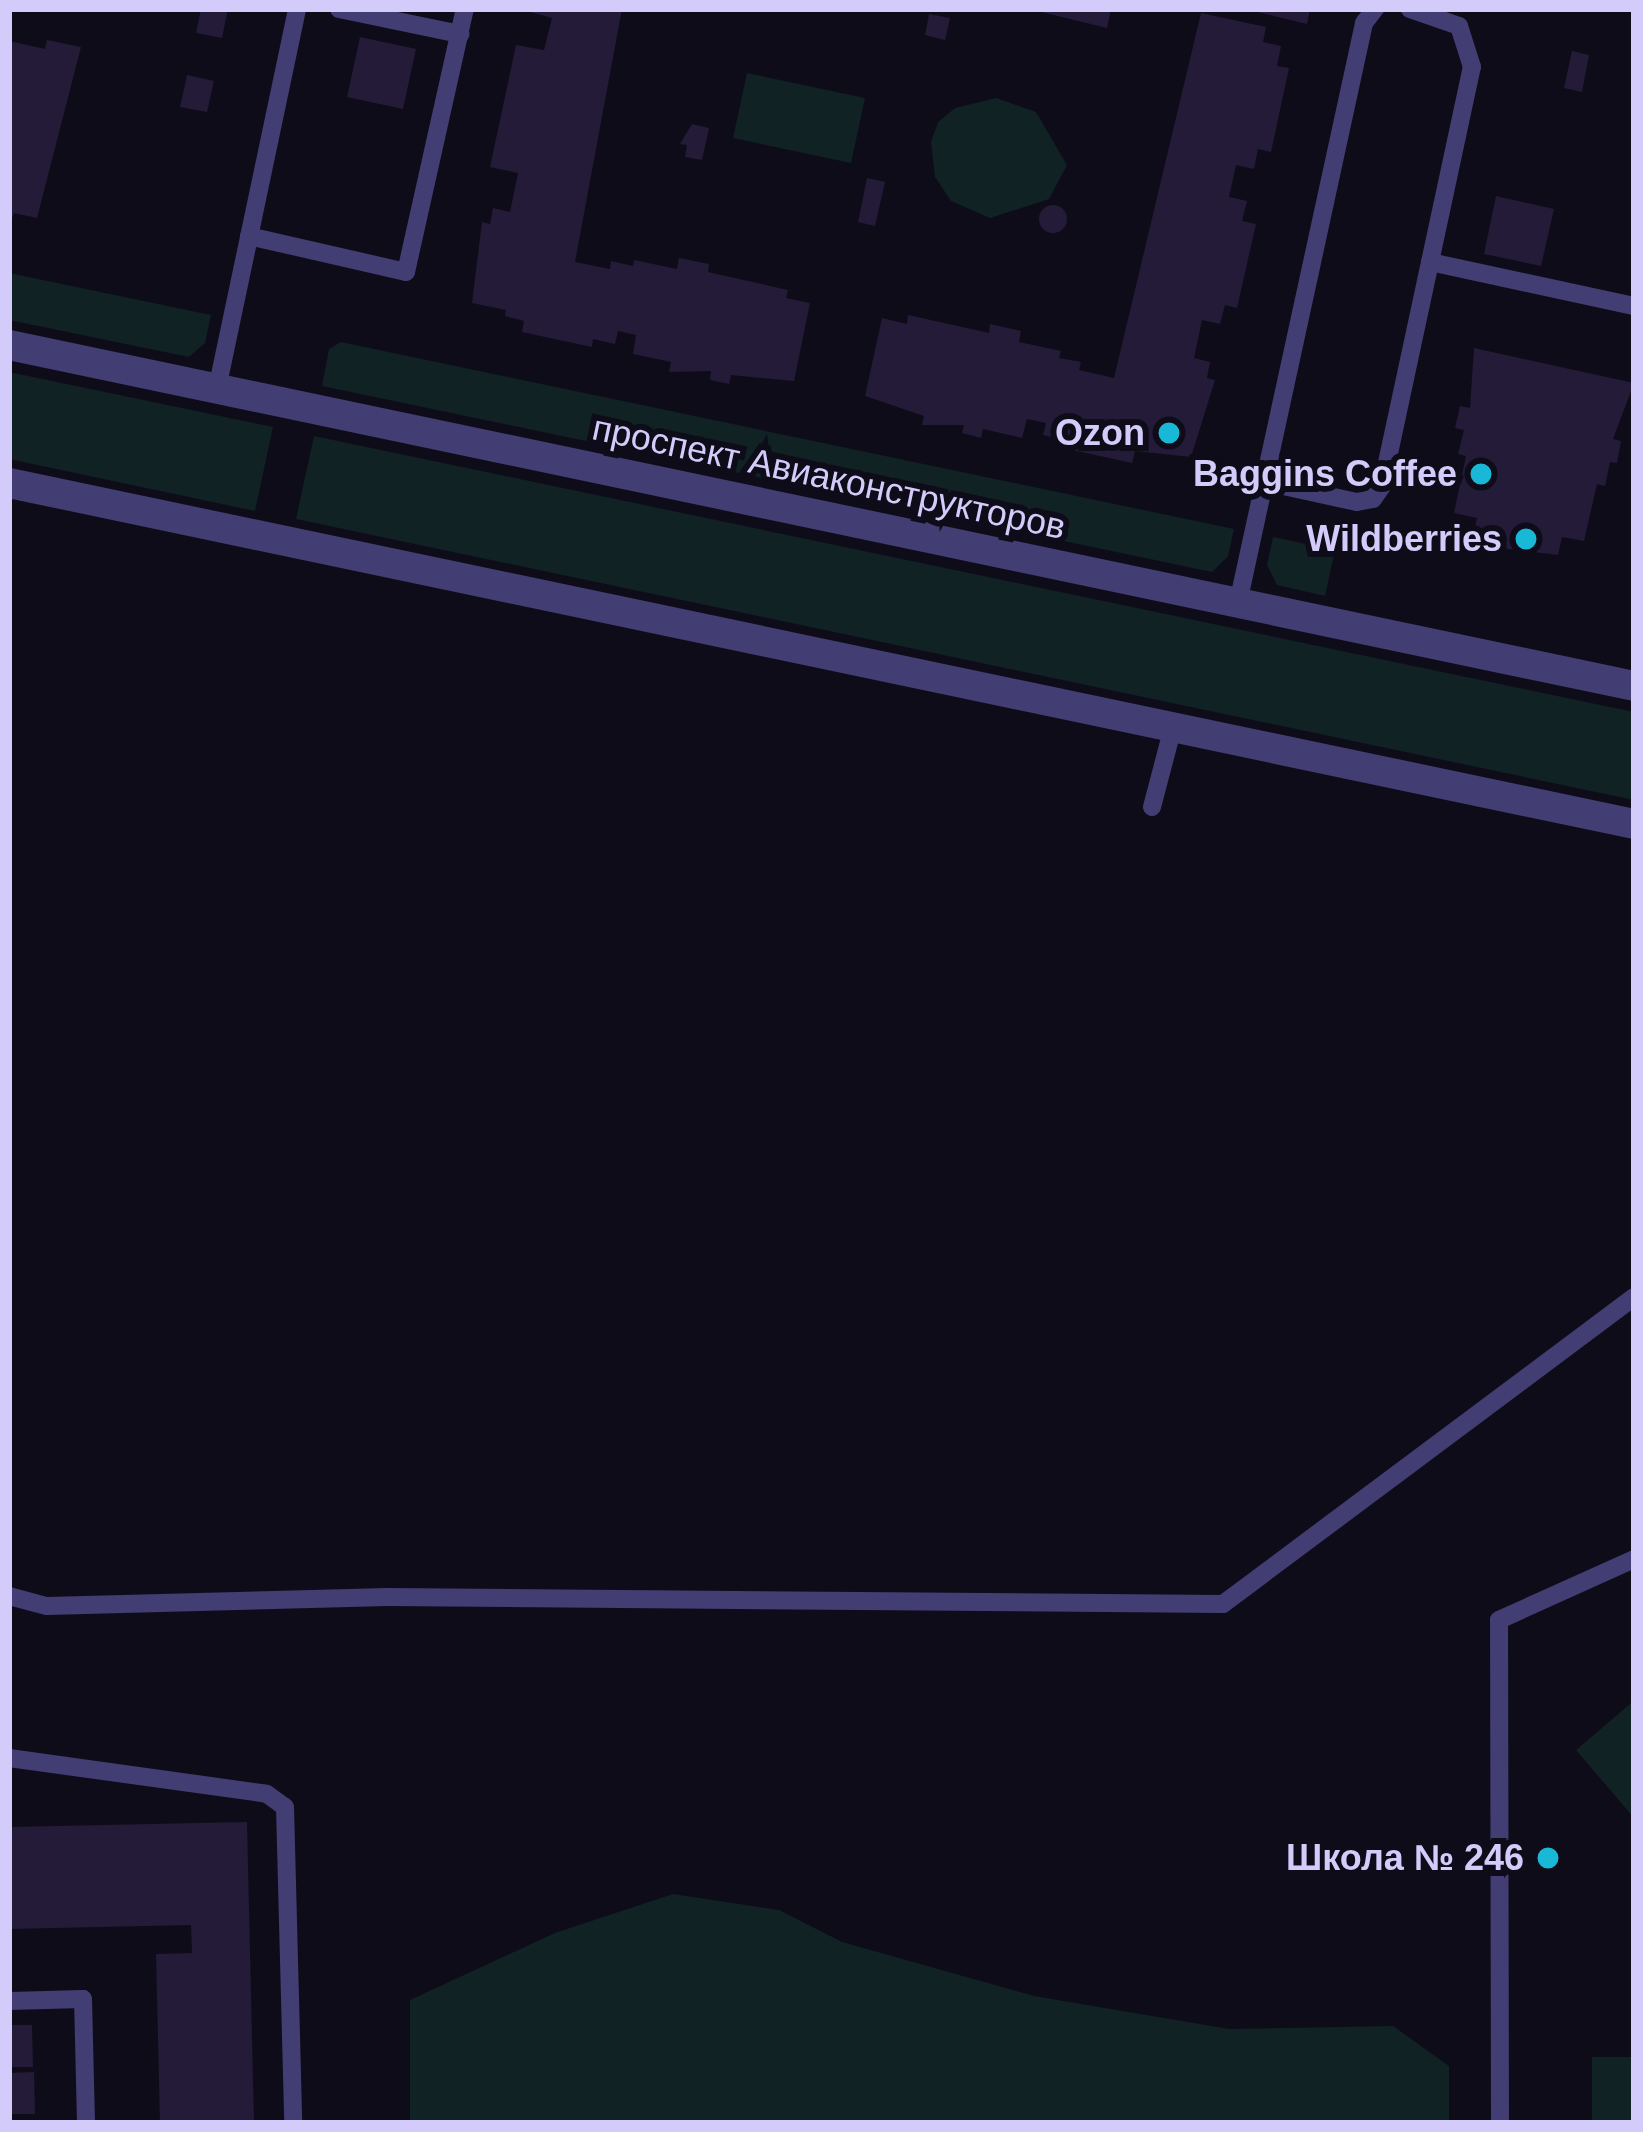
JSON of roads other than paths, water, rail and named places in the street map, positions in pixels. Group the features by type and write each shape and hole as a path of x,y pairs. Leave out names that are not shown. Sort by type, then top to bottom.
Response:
{"street":[{"name":"проспект Авиаконструкторов","path":"9,345 1634,686"},
{"path":"9,484 1634,824"}],"lane":[{"path":"217,389 297,9"},
{"path":"339,9 460,34"},
{"path":"249,236 406,272 465,9"},
{"path":"1238,603 1364,22 1375,9"},
{"path":"1265,482 1373,499 1472,67 1459,26 1410,9"},
{"path":"1430,262 1634,306"},
{"path":"1152,807 1174,727"},
{"path":"9,1596 47,1606 387,1597 1223,1604 1634,1297"},
{"path":"1500,2123 1499,1620 1634,1559"},
{"path":"9,1758 267,1795 285,1807 293,2123"},
{"path":"9,2001 83,1999 86,2123"}],"place":[{"name":"Ozon","path":"1169,433"},
{"name":"Baggins Coffee","path":"1481,474"},
{"name":"Wildberries","path":"1526,539"},
{"name":"Школа № 246","path":"1548,1858"}]}
